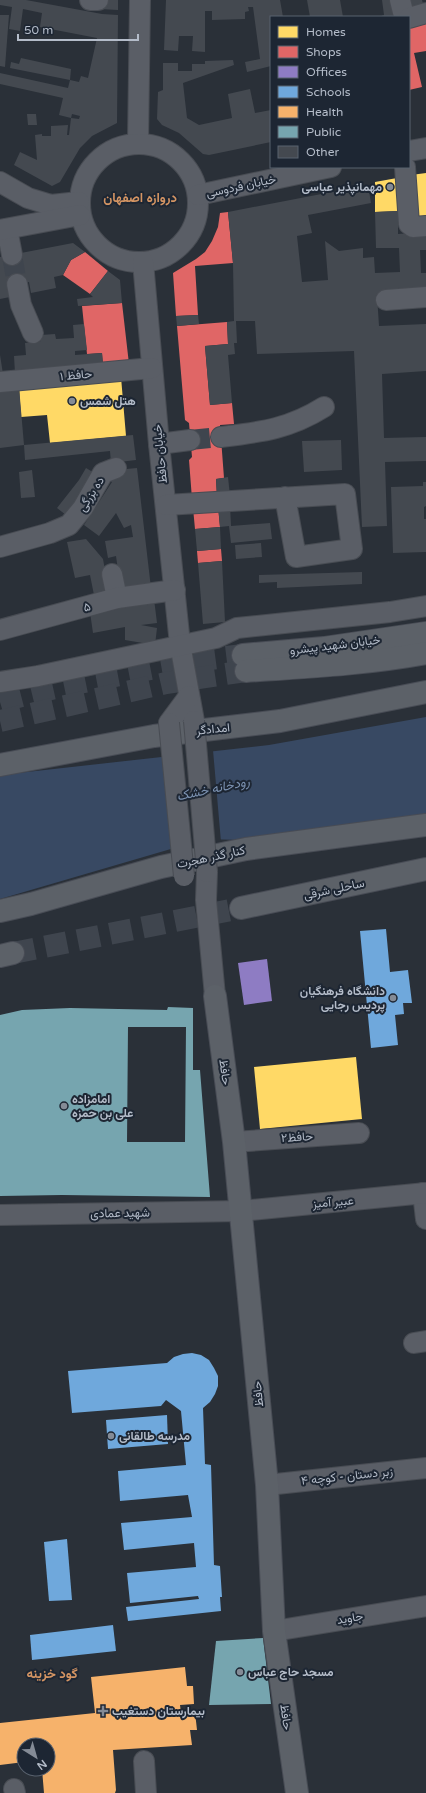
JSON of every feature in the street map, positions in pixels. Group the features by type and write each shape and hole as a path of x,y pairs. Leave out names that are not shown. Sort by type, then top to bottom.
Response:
{"main road":[{"name":"خیابان شهید پیشرو","path":"426,633 324,648 244,663 316,666 426,653"},
{"name":"امدادگر","path":"0,765 154,736 280,721 426,692"},
{"name":"کنار گذر هجرت","path":"0,911 31,904 161,867 246,849 426,825"},
{"name":"ساحلی شرقی","path":"241,908 426,869"},
{"name":"حافظ","path":"215,996 234,1142 267,1485 274,1631 296,1793"}],"street":[{"path":"138,143 140,0"},
{"path":"400,0 403,12 406,16"},
{"path":"410,17 426,13"},
{"path":"138,143 158,146 175,155 186,166 194,180 198,195 198,214 191,232 179,248 162,258 143,262 123,260 105,252 91,238 80,209 81,190 88,172 101,157 118,147 138,143"},
{"path":"410,151 426,148"},
{"name":"خیابان فردوسی","path":"198,195 326,168"},
{"path":"405,168 409,224 413,227 426,226"},
{"path":"0,182 28,198 51,205 80,209"},
{"path":"12,255 4,229 80,209"},
{"name":"خیابان حافظ","path":"143,262 159,444 180,644 194,720 207,872 206,900 215,996"},
{"path":"17,284 21,305 34,333"},
{"path":"386,300 426,297"},
{"name":"حافظ ۱","path":"0,382 152,368"},
{"path":"221,437 265,432 305,419 324,407"},
{"path":"159,444 190,440"},
{"name":"ده بزرگی","path":"0,544 50,533 68,525 83,508 97,482 104,473 116,468"},
{"path":"166,505 285,497"},
{"path":"112,574 117,598"},
{"name":"۵","path":"0,630 117,598 175,590"},
{"path":"0,682 38,676 180,644 216,638 236,628 390,612 426,606"},
{"path":"189,696 169,723 184,876 206,900"},
{"name":"۲حافظ","path":"234,1142 359,1133"},
{"path":"425,1193 426,1219"},
{"name":"عبیر آمیز","path":"240,1211 425,1193"},
{"name":"شهید عمادی","path":"0,1215 240,1211"},
{"name":"زبر دستان - کوچه ۴","path":"267,1485 426,1468"},
{"name":"جاوید","path":"274,1631 426,1606"},
{"path":"144,1761 146,1793"}],"water":[{"name":"رودخانه خشک","path":"426,717 426,815 241,840 205,839 0,899 0,775 269,745"}],"pier":[{"path":"213,750 221,842 206,841 189,846 181,754"}],"building: Homes":[{"path":"426,173 426,223 416,221 411,175"},
{"path":"397,178 398,211 375,212 375,182"},
{"name":"هتل شمس","path":"121,377 126,436 50,443 47,415 21,417 19,387"},
{"path":"356,1057 362,1119 260,1129 254,1067"}],"building: Shops":[{"path":"426,19 426,51 414,53 422,87 410,90 410,24"},
{"path":"228,212 233,263 195,266 198,315 176,316 173,273 205,252 218,227 220,213"},
{"path":"85,252 108,271 90,294 63,275 71,260"},
{"path":"122,303 129,364 103,365 102,353 87,354 82,306"},
{"path":"227,322 228,344 205,346 210,405 232,403 234,424 220,425 224,478 216,479 217,497 192,499 189,460 192,457 189,423 185,420 177,326"},
{"path":"218,506 220,527 195,529 193,508"},
{"path":"221,549 222,561 198,563 197,551"}],"building: Offices":[{"path":"267,959 272,1001 244,1005 238,963"}],"building: Schools":[{"path":"386,929 390,972 408,970 412,1003 403,1003 404,1014 395,1015 398,1045 371,1048 360,931"},
{"path":"192,1353 201,1355 209,1360 218,1376 218,1386 215,1394 210,1402 203,1408 205,1464 211,1465 214,1565 220,1566 222,1597 220,1597 221,1611 128,1621 126,1607 199,1599 198,1596 130,1603 127,1573 196,1567 194,1543 124,1550 121,1523 192,1517 188,1495 120,1501 118,1471 186,1465 181,1411 166,1400 161,1406 72,1413 68,1371 167,1363 174,1357"},
{"path":"167,1415 168,1444 108,1449 106,1420"},
{"path":"67,1539 72,1600 49,1601 44,1542"},
{"path":"113,1625 116,1651 32,1660 30,1635"}],"building: Health":[{"path":"185,1667 187,1686 193,1686 194,1704 180,1705 181,1713 195,1712 197,1730 190,1730 192,1745 113,1750 115,1793 44,1793 43,1777 56,1777 56,1737 16,1737 16,1763 0,1765 0,1723 95,1713 91,1677"}],"building: Public":[{"name":"امامزاده علی بن حمزه","path":"168,1007 193,1008 193,1070 200,1070 210,1197 62,1195 0,1196 0,1015 22,1010 70,1008 167,1010","holes":["128,1027 186,1027 185,1142 127,1142"]},
{"name":"مسجد حاج عباس","path":"263,1638 271,1704 209,1705 216,1641"}],"building: Other":[{"path":"0,0 26,0 102,14 118,15 117,123 92,136 80,148 60,182 52,186 14,165 20,152 37,160 35,135 42,134 42,136 51,136 51,126 68,125 67,135 69,135 71,118 59,115 63,98 0,84 0,73 68,88 70,80 79,82 81,76 88,78 97,38 40,27 42,13 23,9 20,31 9,29 12,7 0,5","holes":["72,114 80,116 79,119 71,118"]},
{"path":"101,0 118,0 118,10 100,9"},
{"path":"166,0 280,0 283,16 270,16 270,66 247,72 245,62 260,59 253,7 248,7 249,11 245,12 245,19 212,20 212,11 205,11 205,52 192,51 193,36 179,36 178,51 164,50"},
{"path":"307,0 340,0 343,16 310,16"},
{"path":"382,0 396,0 399,16 381,16 384,15"},
{"path":"406,0 422,0 424,8 409,12"},
{"path":"0,15 9,15 5,67 0,66"},
{"path":"21,58 71,69 70,80 10,68 11,62 19,64"},
{"path":"233,60 234,65 183,83 187,118 199,125 232,118 228,94 250,89 255,113 270,110 270,142 209,155 203,154 179,133 162,125 157,119 158,92 163,90 163,63 178,63 178,71 192,71 192,64 205,64 205,61"},
{"path":"27,114 36,114 37,125 28,125"},
{"path":"368,185 371,203 308,215 312,233 297,236 302,282 328,280 325,241 339,251 363,248 363,258 374,257 375,273 400,272 399,248 376,248 375,212 398,211 398,234 426,232 426,250 420,250 421,273 426,273 426,293 377,295 379,326 426,324 426,371 382,374 384,438 426,437 426,461 385,462 387,526 362,527 354,351 257,354 255,321 236,321 237,343 234,343 235,354 228,355 232,403 210,405 205,346 228,344 227,322 234,321 233,263 228,212"},
{"path":"73,243 85,252 71,260 63,275 54,277 56,288 31,293 29,282 17,284 15,296 0,299 0,257"},
{"path":"108,271 120,280 122,303 78,306 77,299 93,297 90,294"},
{"path":"198,315 199,324 177,326 176,316"},
{"path":"84,324 87,350 75,351 75,355 102,353 103,365 15,373 14,356 26,355 25,343 41,341 41,335 55,334 56,339 74,338 73,325"},
{"path":"0,355 3,374 0,374"},
{"path":"19,387 24,445 0,448 0,391"},
{"path":"133,435 136,460 111,463 110,451 25,460 24,445"},
{"path":"341,440 342,470 304,472 302,441"},
{"path":"86,468 96,474 66,515 57,508 79,480"},
{"path":"137,468 151,588 121,591 116,556 108,558 105,541 133,537 131,525 124,528 116,513 99,536 84,525 112,482 107,477 116,470"},
{"path":"32,470 35,497 21,498 19,472"},
{"path":"228,477 230,496 217,497 216,479"},
{"path":"423,482 426,482 426,506 424,507 424,519 426,519 426,552 393,553 391,487 423,486"},
{"path":"230,505 231,526 270,523 272,539 231,543 229,526 220,527 218,506"},
{"path":"220,527 221,549 197,551 195,529"},
{"path":"86,539 103,559 109,592 94,595 90,575 75,578 67,542"},
{"path":"261,543 262,557 236,559 235,545"},
{"path":"222,561 225,622 203,624 198,563"},
{"path":"362,572 362,584 277,588 277,582 259,583 259,575"},
{"path":"154,599 157,623 141,625 157,628 155,645 125,640 125,627 93,633 90,612"}],"tunnel":[{"path":"12,255 17,284"},
{"path":"190,440 221,437"},
{"path":"0,702 62,686 169,666 243,655"},
{"path":"0,721 166,683 246,671"},
{"path":"13,953 241,908"}],"place":[{"name":"مهمانپذیر عباسی","path":"390,187"},
{"name":"هتل شمس","path":"72,401"},
{"name":"دانشگاه فرهنگیان پردیس رجایی","path":"393,998"},
{"name":"امامزاده علی بن حمزه","path":"64,1106"},
{"name":"مدرسه طالقانی","path":"111,1436"},
{"name":"مسجد حاج عباس","path":"240,1672"},
{"name":"بیمارستان دستغیب","path":"103,1711"}],"district":[{"name":"دروازه اصفهان","path":"140,197"},
{"name":"گود خزینه","path":"52,1673"}]}
